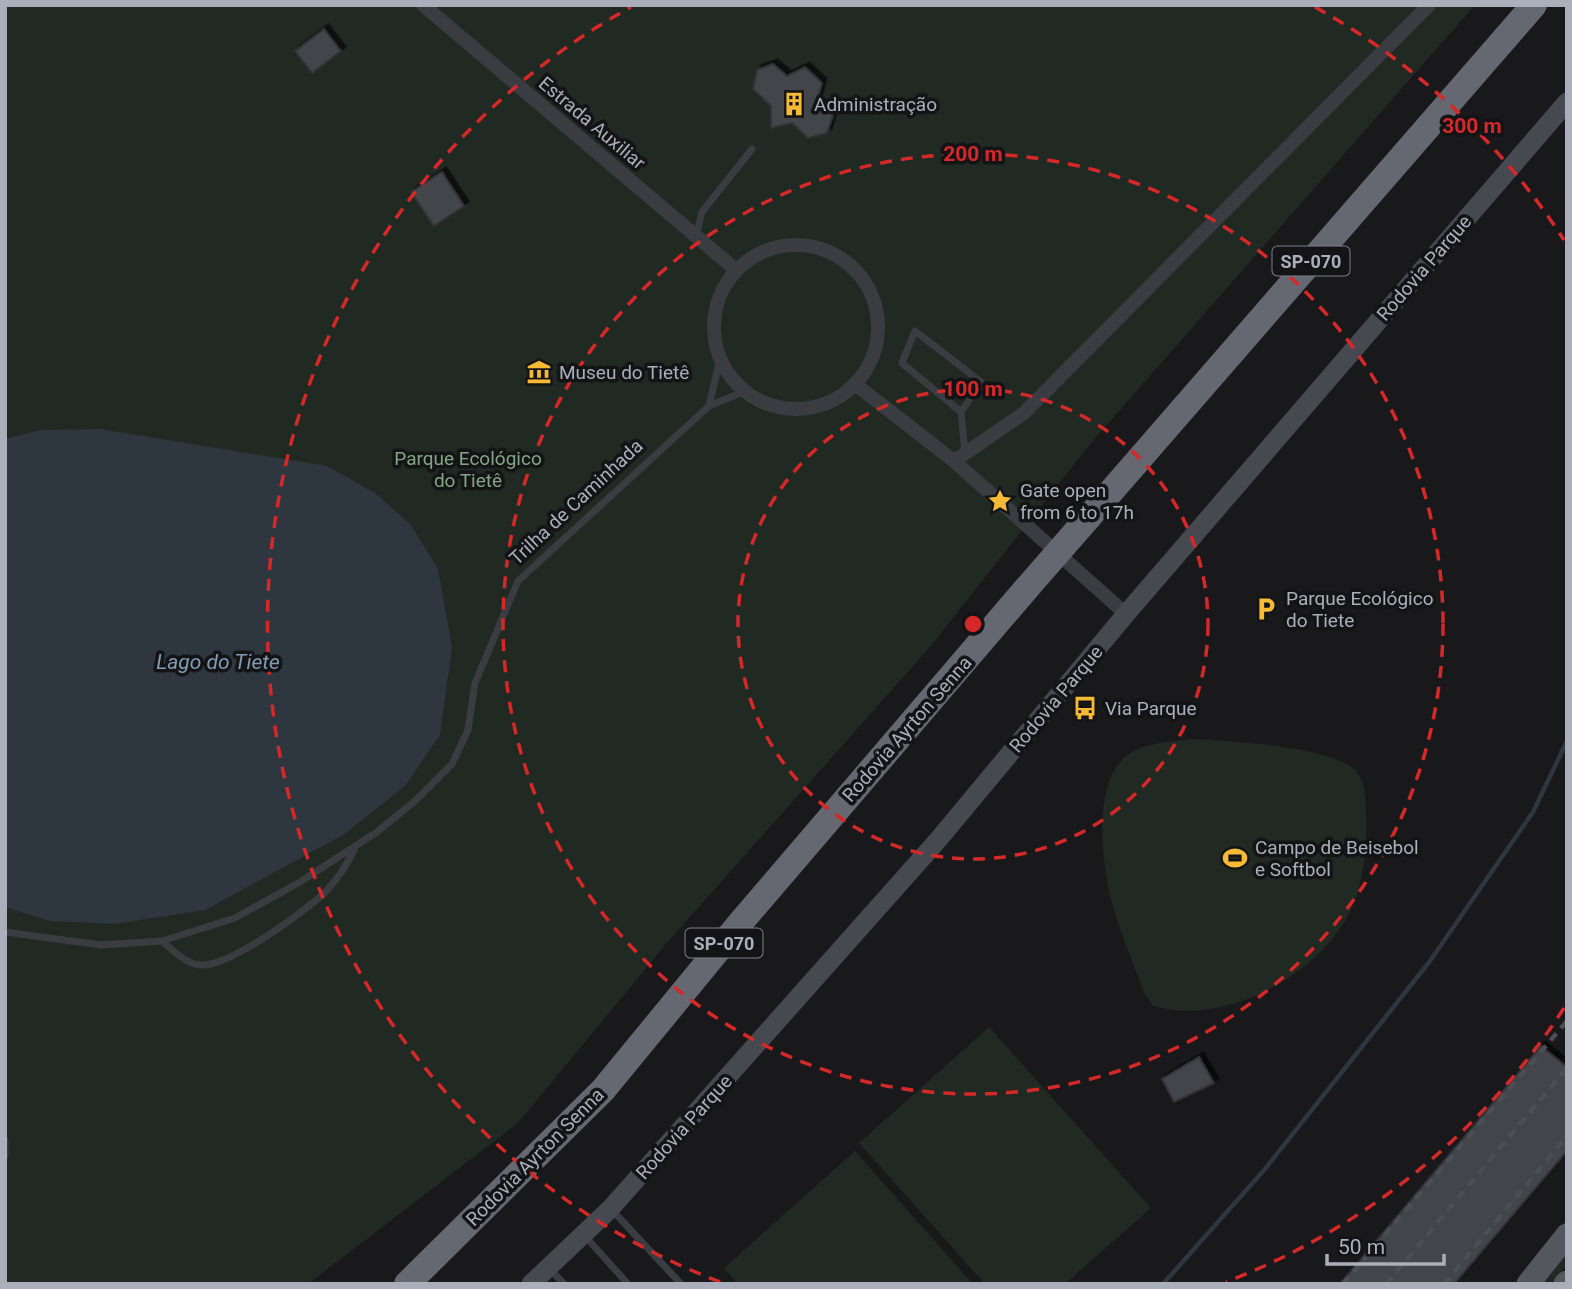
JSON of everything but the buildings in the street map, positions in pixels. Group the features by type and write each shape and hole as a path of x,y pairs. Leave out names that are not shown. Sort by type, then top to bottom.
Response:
{"highway":[{"name":"Rodovia Ayrton Senna","path":"407,1284 603,1090 741,922 1026,589 1534,5"}],"main road":[{"path":"1528,1284 1567,1235"}],"street":[{"name":"Estrada Auxiliar","path":"423,5 736,270"},
{"path":"959,457 1024,413 1429,5"},
{"name":"Rodovia Parque","path":"531,1284 610,1209 938,840 1126,614 1567,102"},
{"path":"805,245 841,257 862,277 877,312 879,331 872,360 855,384 834,400 809,408 782,408 743,392 720,359 715,339 715,314 722,291 736,270 768,250 805,245"},
{"path":"855,384 959,457 1126,614"}],"lane":[{"path":"696,237 702,212 752,149"},
{"path":"959,457 961,412 981,382 915,331 902,363 961,412"},
{"path":"709,406 720,359"},
{"name":"Trilha de Caminhada","path":"5,932 101,945 162,942 235,918 355,848 416,800 452,764 468,730 475,683 518,581 709,406 743,392"},
{"path":"162,942 188,962 204,966 231,957 288,923 326,892 342,872 355,848"},
{"path":"5,1140 5,1156"},
{"path":"610,1209 681,1284"},
{"path":"584,1235 628,1284"},
{"path":"550,1268 564,1284"}],"green space":[{"name":"Parque Ecológico do Tietê","path":"5,5 1475,5 1091,443 930,647 666,944 518,1123 308,1284 5,1284"},
{"name":"Campo de Beisebol e Softbol","path":"1191,739 1294,749 1333,758 1348,765 1358,774 1363,786 1366,840 1357,896 1345,921 1310,962 1261,993 1234,1003 1179,1011 1153,1006 1144,993 1110,896 1104,862 1103,820 1109,781 1117,765 1136,750"},
{"path":"989,1027 1151,1208 1065,1284 985,1284 859,1143"},
{"path":"855,1151 973,1284 738,1284 724,1268"},
{"path":"1567,1252 1567,1264 1551,1284 1542,1284"}],"water":[{"name":"Lago do Tiete","path":"100,429 327,466 375,493 411,525 438,569 452,647 440,735 405,786 343,835 205,910 114,924 50,921 5,907 5,439 41,430"}],"waterway":[{"path":"1163,1284 1265,1169 1430,961 1533,812 1567,741"}],"railway":[{"path":"1343,1284 1567,1021"},
{"path":"1386,1284 1567,1068"},
{"path":"1444,1284 1567,1136"}],"place":[{"name":"Administração","path":"794,104"},
{"name":"Museu do Tietê","path":"539,372"},
{"name":"Gate open from 6 to 17h","path":"1000,501"},
{"name":"Parque Ecológico do Tiete","path":"1266,609"},
{"name":"Via Parque","path":"1085,708"},
{"name":"Campo de Beisebol e Softbol","path":"1235,858"}]}
